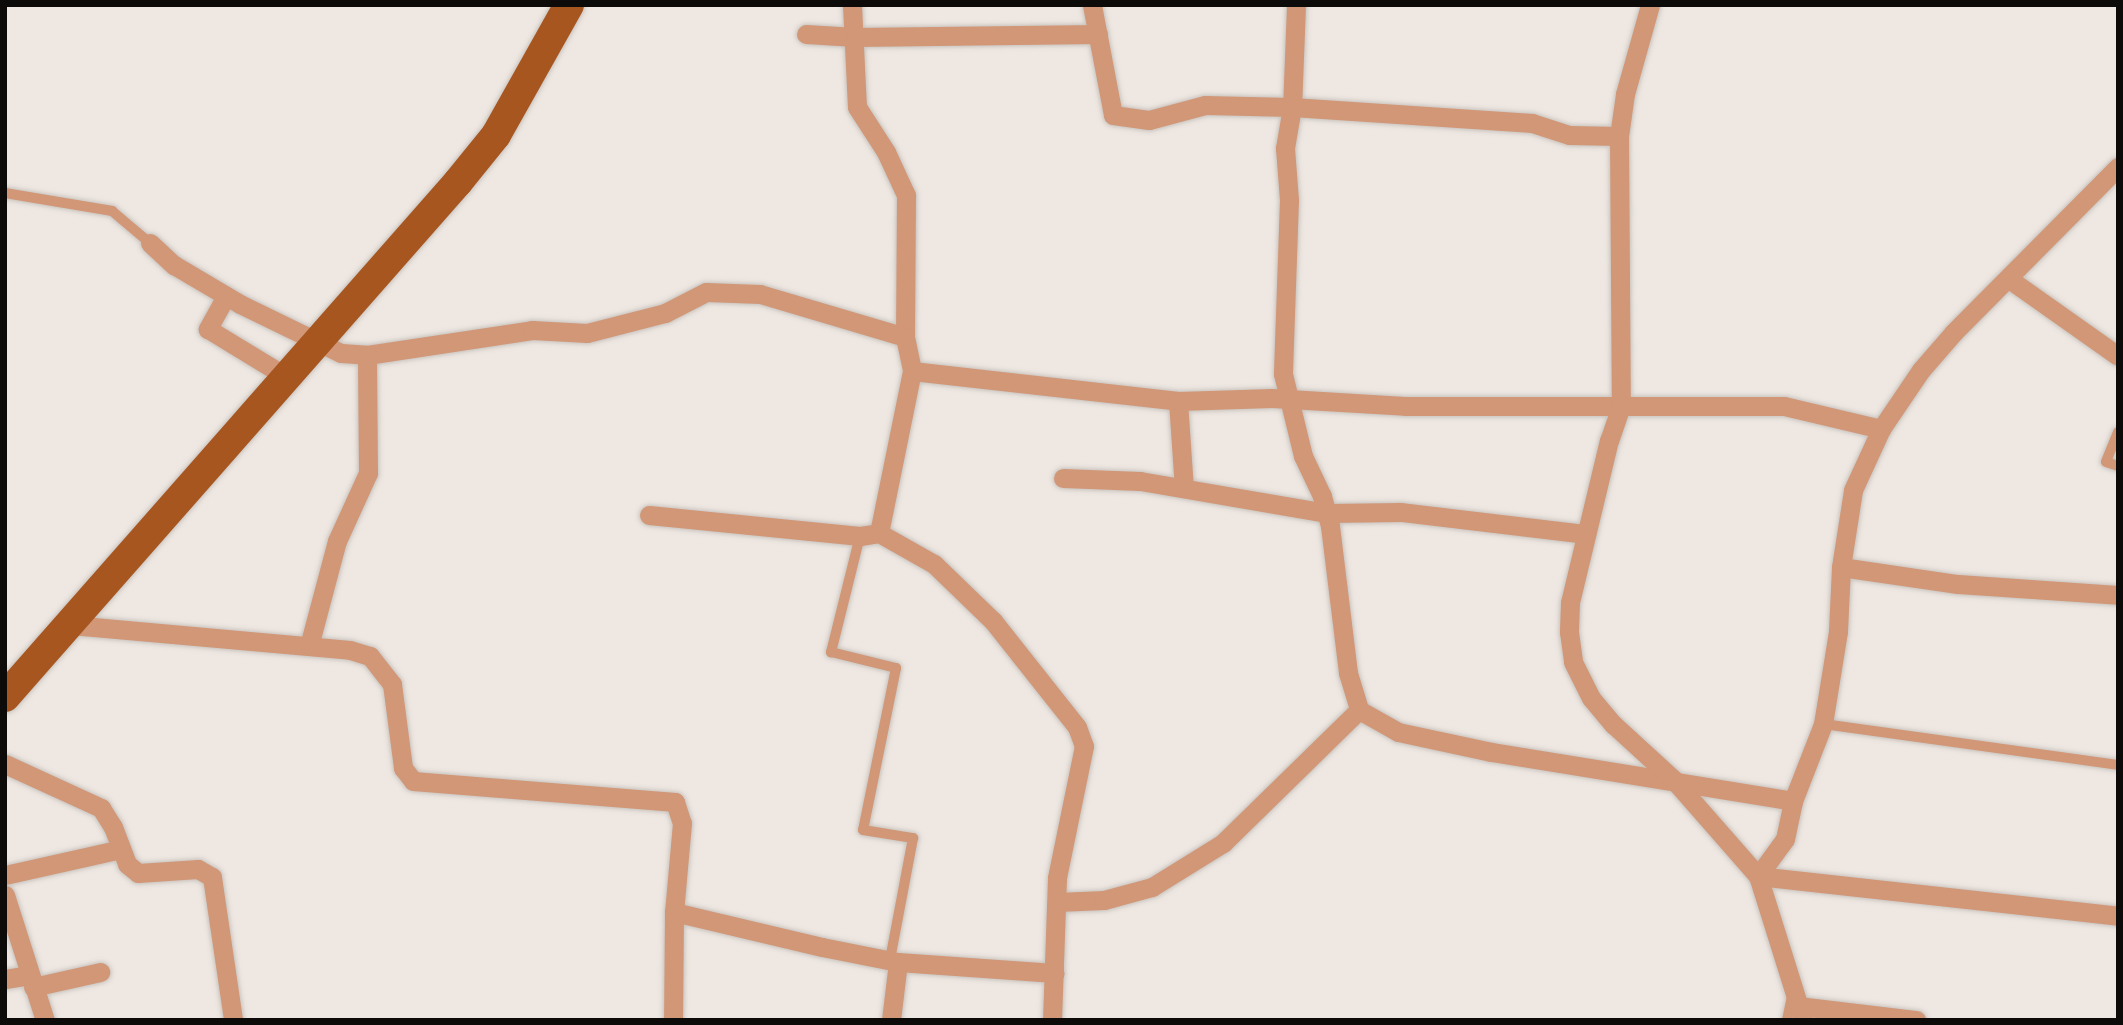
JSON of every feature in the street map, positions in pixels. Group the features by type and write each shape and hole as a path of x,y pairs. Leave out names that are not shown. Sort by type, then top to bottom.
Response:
{"main road":[{"path":"5,696 71,625 496,135 569,5"}],"street":[{"path":"852,5 857,107 886,152 906,195 905,337 912,371 869,534"},
{"path":"1092,5 1113,115 1149,120 1205,105 1292,107 1532,123 1569,135 1619,136"},
{"path":"1296,5 1292,107 1286,148 1289,200 1283,374 1303,456 1327,513 1348,673 1359,710 1398,732 1491,752 1673,779 1793,801"},
{"path":"1650,5 1625,94 1619,136 1621,406 1570,603 1569,632 1573,662 1591,698 1673,779 1758,876 1793,986 1797,1015 1916,1020"},
{"path":"806,34 855,37 1098,34"},
{"path":"1758,876 1785,839 1793,801 1823,724 1838,631 1841,567 1853,490 1881,429 1921,370 1954,332 2118,167"},
{"path":"150,243 174,265 226,296 316,343 341,353 367,355 532,330 587,333 665,313 706,292 760,295 905,337"},
{"path":"2009,279 2118,356"},
{"path":"226,296 208,329 287,377"},
{"path":"309,646 337,541 368,473 367,355"},
{"path":"912,371 1178,401 1272,398 1405,406 1784,407 1881,429"},
{"path":"1178,401 1184,488"},
{"path":"1063,478 1140,481 1327,513 1401,512 1586,534"},
{"path":"649,515 869,534 933,564 993,621 1077,727 1084,746 1057,878 1052,1020"},
{"path":"1841,567 1958,584 2118,596"},
{"path":"71,625 351,650 370,656 392,684 402,768 413,781 675,802 682,823 674,912 673,1020"},
{"path":"1057,902 1104,900 1152,887 1223,843 1359,710"},
{"path":"5,764 100,808 113,827 127,864 138,873 198,869 212,877 233,1020"},
{"path":"5,875 121,849"},
{"path":"1758,876 2118,916"},
{"path":"5,895 44,1020"},
{"path":"674,912 894,961 1055,973"},
{"path":"891,1020 894,961"},
{"path":"5,979 31,981 100,972"}],"lane":[{"path":"5,193 112,211 150,243"},
{"path":"2118,432 2106,461 2118,466"},
{"path":"869,534 831,652 896,668 863,830 913,838 894,961"},
{"path":"1823,724 2118,765"}]}
